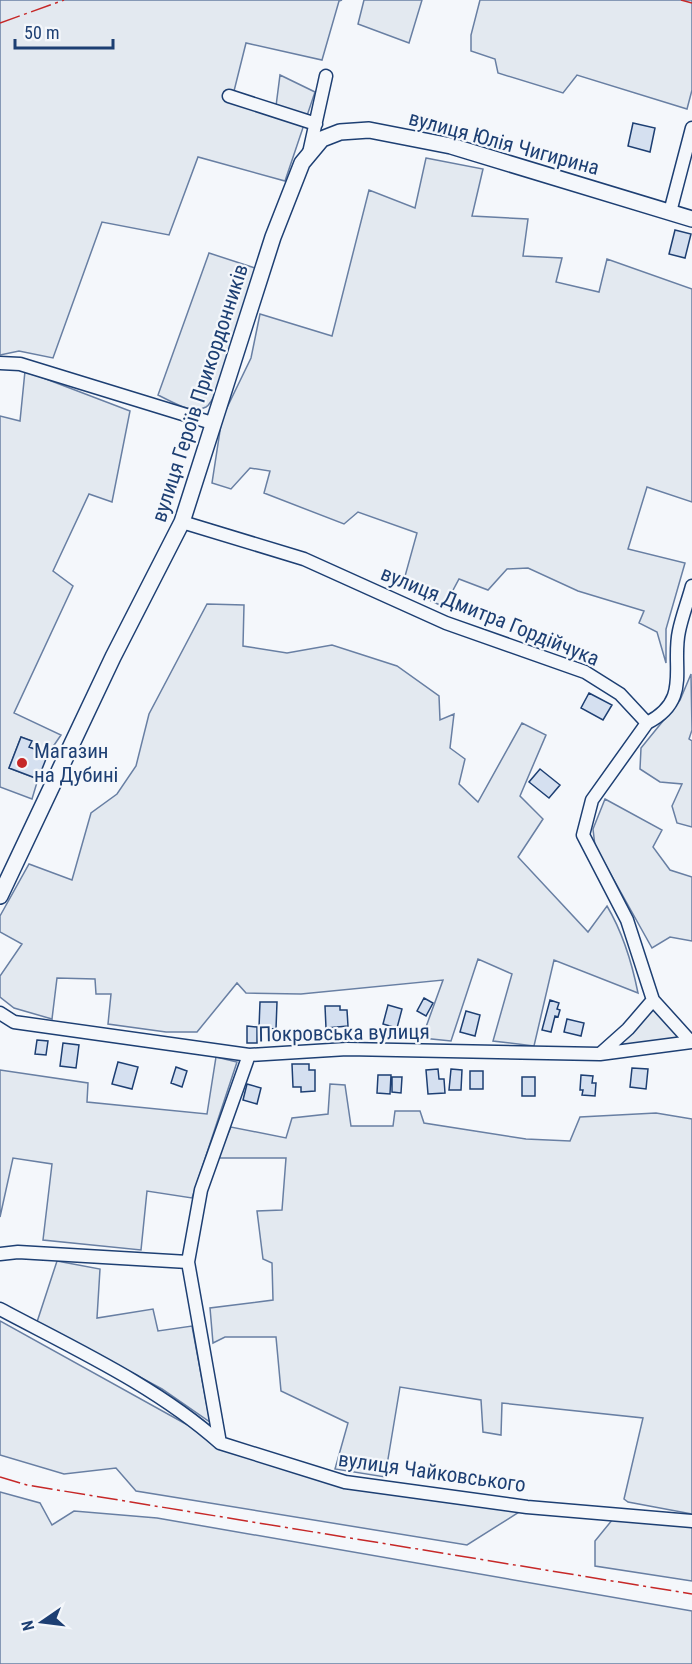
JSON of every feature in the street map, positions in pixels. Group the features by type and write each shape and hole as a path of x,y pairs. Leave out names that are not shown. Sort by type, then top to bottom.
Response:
{"street":[{"name":"вулиця Героїв Прикордонників","path":"0,896 113,657 182,522 273,237 302,163 309,153 326,76"},
{"path":"229,96 316,124"},
{"path":"670,212 692,128"},
{"name":"вулиця Юлія Чигирина","path":"309,153 322,139 330,135 369,130 451,146 692,219"},
{"path":"0,363 20,364 212,423"},
{"name":"вулиця Дмитра Гордійчука","path":"182,522 304,559 446,623 585,672 620,694 647,723"},
{"path":"691,1042 653,1000 627,920 583,835 592,800 647,723 659,717 673,698 679,678 678,632 692,586"},
{"path":"679,655 692,664"},
{"path":"600,1054 628,1029 653,1000"},
{"name":"Покровська вулиця","path":"0,1013 14,1022 249,1055 347,1049 600,1054 691,1042"},
{"path":"220,1443 188,1262 201,1190 249,1055"},
{"path":"0,1254 18,1252 188,1262"},
{"path":"0,1309 141,1386 189,1416 220,1443"},
{"name":"вулиця Чайковського","path":"220,1443 345,1482 526,1507 692,1521"}],"shaded area":[{"path":"0,0 342,0 339,1 322,60 246,43 234,91 276,106 280,75 315,92 285,181 198,157 169,235 102,222 53,358 19,351 0,355"},
{"path":"364,0 422,0 409,43 358,24"},
{"path":"480,0 692,0 692,90 687,109 577,75 563,93 498,73 495,59 471,51 471,35"},
{"path":"426,158 483,169 472,216 528,219 523,256 562,258 556,282 599,292 607,259 692,289 692,502 647,487 628,549 685,563 666,629 666,663 657,632 639,623 644,611 578,591 528,568 507,569 488,590 459,579 444,607 402,587 417,533 358,512 344,524 264,493 270,471 250,468 231,489 212,483 222,418 251,358 260,314 332,336 369,190 415,208"},
{"path":"209,253 255,268 227,365 219,384 206,407 194,409 158,395"},
{"path":"25,371 130,411 112,502 89,494 53,571 73,586 14,713 61,735 48,754 29,747 31,741 21,737 9,768 38,779 32,799 0,787 0,416 20,421"},
{"path":"207,604 244,605 243,646 287,653 332,645 397,666 439,696 440,720 454,714 450,748 465,759 459,784 478,802 522,723 546,735 520,796 543,819 518,857 588,932 607,906 626,948 638,993 554,960 534,1046 493,1041 512,974 478,959 451,1041 422,1038 443,980 301,994 246,993 237,983 197,1032 166,1032 108,1024 111,994 96,994 95,979 57,978 52,1019 14,1008 0,997 0,976 22,944 0,932 0,916 29,864 72,880 91,813 117,794 136,766 149,714"},
{"path":"691,674 692,730 689,739 692,741 692,827 677,823 672,806 682,784 660,782 640,769 641,748 680,700"},
{"path":"605,799 662,830 653,847 670,870 692,877 692,941 670,937 652,948 595,846 593,829"},
{"path":"653,1006 682,1039 611,1050"},
{"path":"216,1057 237,1062 192,1198 147,1191 141,1250 43,1240 52,1164 13,1158 0,1217 0,1070 88,1083 87,1102 207,1114"},
{"path":"330,1084 345,1085 351,1126 393,1126 395,1111 420,1111 424,1123 526,1139 570,1141 580,1117 656,1113 692,1119 692,1514 628,1502 624,1499 643,1418 502,1403 501,1435 483,1432 481,1400 400,1387 385,1477 335,1469 348,1423 281,1391 276,1337 225,1337 213,1343 210,1308 273,1300 272,1263 263,1259 257,1211 282,1210 286,1158 217,1158 231,1127 286,1138 292,1118 328,1114"},
{"path":"57,1261 100,1269 97,1318 153,1309 158,1331 192,1326 210,1422 162,1389 37,1322"},
{"path":"0,1321 220,1443 345,1482 527,1507 467,1545 136,1491 116,1468 64,1474 0,1455"},
{"path":"0,1492 40,1503 52,1525 74,1511 157,1518 692,1611 692,1664 0,1664"},
{"path":"617,1514 692,1521 692,1581 595,1566 595,1541"}],"building":[{"path":"633,123 655,128 650,152 628,146"},
{"path":"675,230 691,234 685,258 669,254"},
{"path":"589,693 612,705 603,720 581,708"},
{"path":"21,737 32,741 29,747 48,754 38,779 9,768"},
{"path":"540,769 560,785 549,798 529,782"},
{"path":"424,998 433,1003 426,1016 417,1011"},
{"path":"550,1000 559,1003 557,1009 560,1010 558,1017 555,1016 551,1032 542,1030"},
{"path":"260,1002 277,1002 276,1029 259,1028"},
{"path":"388,1005 402,1009 397,1028 383,1024"},
{"path":"325,1006 340,1006 340,1010 347,1010 348,1026 326,1028"},
{"path":"466,1011 480,1015 475,1036 460,1032"},
{"path":"567,1019 584,1023 581,1036 564,1032"},
{"path":"247,1026 257,1027 257,1043 247,1043"},
{"path":"37,1040 48,1041 46,1055 35,1054"},
{"path":"63,1043 79,1045 76,1068 60,1066"},
{"path":"118,1062 138,1067 132,1089 112,1084"},
{"path":"292,1064 309,1064 309,1070 315,1070 315,1091 301,1092 301,1087 293,1087"},
{"path":"176,1067 187,1071 182,1087 171,1083"},
{"path":"632,1068 648,1069 646,1089 630,1087"},
{"path":"438,1069 439,1079 444,1079 445,1093 428,1094 426,1070"},
{"path":"451,1069 462,1070 461,1090 449,1090"},
{"path":"470,1071 483,1071 483,1089 470,1089"},
{"path":"378,1075 391,1075 390,1094 377,1093"},
{"path":"581,1075 593,1076 592,1083 596,1083 595,1096 582,1095"},
{"path":"392,1077 402,1077 401,1093 392,1092"},
{"path":"522,1077 535,1077 535,1096 522,1096"},
{"path":"247,1084 261,1088 257,1104 243,1100"}],"power":[{"path":"0,23 64,0"},
{"path":"681,0 692,3"},
{"path":"0,1477 27,1485 692,1594"}],"place":[{"name":"Магазин на Дубині","path":"22,763"}]}
